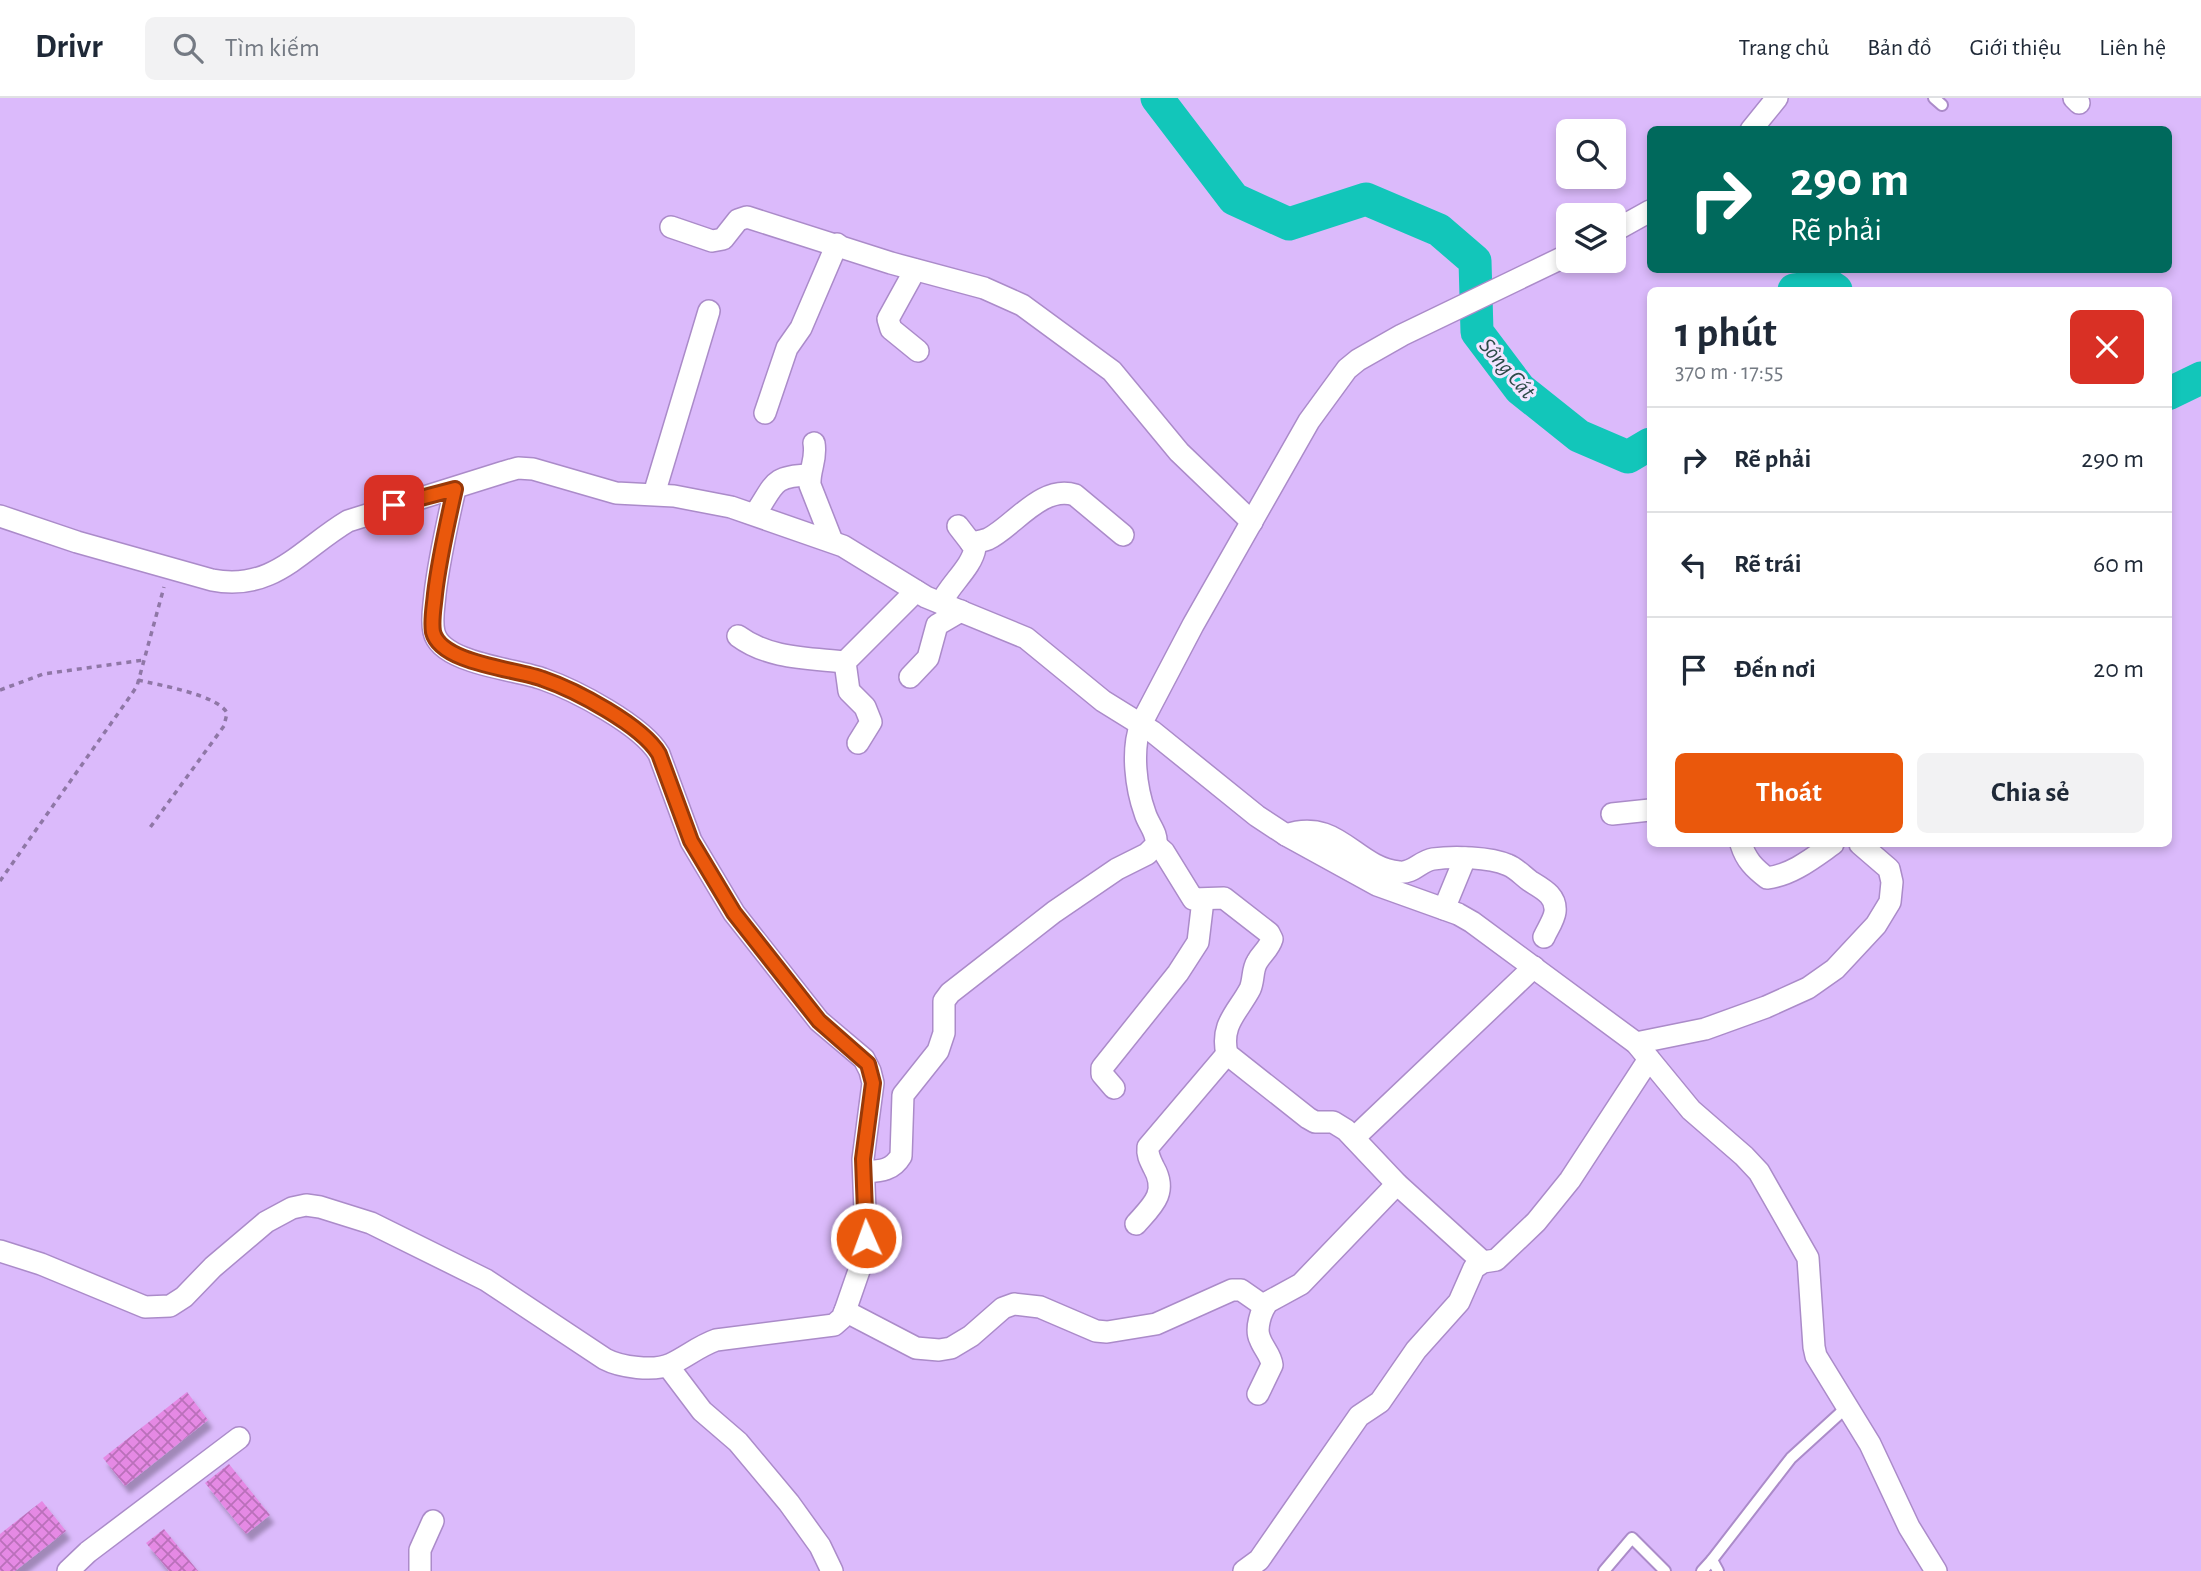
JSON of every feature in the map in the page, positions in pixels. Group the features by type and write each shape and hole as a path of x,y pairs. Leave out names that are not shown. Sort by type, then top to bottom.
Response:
{"street":[{"path":"1754,126 1777,98"},
{"path":"1626,224 1647,214"},
{"path":"671,228 712,241 723,239 738,220 747,218 915,270 984,288 1012,299 1112,371 1179,452 1252,522"},
{"path":"765,413 787,348 801,328 837,244"},
{"path":"1483,1262 1397,1184 1337,1123 1315,1122 1308,1118 1227,1054 1225,1044 1232,1014 1250,989 1255,965 1272,939 1269,933 1224,898 1196,901 1188,894 1170,861 1156,845 1155,835 1144,811 1136,742 1140,724 1193,625 1309,421 1336,382 1358,360 1402,335 1556,261"},
{"path":"915,270 888,319 891,329 918,351"},
{"path":"654,494 709,311"},
{"path":"814,443 815,463 809,475 812,492 831,541"},
{"path":"0,516 77,542 228,583 248,582 293,563 330,532 348,521 504,472 525,468 616,493 654,494 731,507 755,514 831,541 916,591 1026,638 1103,701 1185,757 1257,816 1377,885 1472,922 1642,1051 1691,1110 1759,1172 1805,1251 1810,1267 1814,1347 1821,1366 1870,1444 1909,1527 1936,1571"},
{"path":"755,514 784,476 809,475"},
{"path":"0,1251 53,1268 145,1307 170,1306 184,1297 213,1267 266,1222 292,1208 306,1205 371,1223 486,1280 615,1364 635,1367 668,1366 706,1343 716,1340 839,1323 863,1259 866,1238 863,1159 873,1083 868,1064 819,1021 734,913 691,841 654,747 579,693 540,677 489,666 458,655 444,647 436,638 432,621 439,564 455,489"},
{"path":"971,543 988,538 1038,503 1052,496 1068,493 1123,535"},
{"path":"941,603 949,587 971,562 975,548 958,526"},
{"path":"845,662 916,591"},
{"path":"909,677 928,658 937,625 961,611"},
{"path":"738,636 751,646 780,655 845,662"},
{"path":"845,662 849,691 865,708 871,722 858,743"},
{"path":"1612,814 1647,810"},
{"path":"1286,835 1302,829 1321,833 1383,868 1397,872 1407,872 1426,860 1465,858 1510,865 1544,888 1553,902 1555,913 1544,937"},
{"path":"864,1172 887,1170 897,1163 901,1156 903,1095 941,1045 944,1033 944,1001 950,993 1054,912 1117,869 1147,854 1156,845"},
{"path":"1742,847 1755,869 1767,878 1778,877 1804,864 1829,847"},
{"path":"1244,1571 1259,1560 1359,1416 1380,1402 1416,1350 1459,1302 1474,1268 1483,1262 1496,1260 1536,1222 1570,1180 1642,1051 1766,1007 1808,988 1835,969 1876,925 1890,902 1892,883 1889,869 1863,847"},
{"path":"1444,909 1465,858"},
{"path":"1114,1088 1102,1074 1102,1068 1178,973 1198,942 1203,900"},
{"path":"1354,1138 1534,967"},
{"path":"1136,1224 1155,1204 1161,1192 1158,1174 1148,1156 1148,1147 1227,1054"},
{"path":"1258,1394 1272,1364 1259,1338 1258,1329 1264,1306 1301,1284 1397,1184"},
{"path":"845,1311 916,1348 939,1350 951,1348 971,1336 1003,1308 1014,1304 1040,1307 1096,1331 1107,1332 1156,1324 1232,1290 1241,1290 1264,1306"},
{"path":"668,1366 702,1411 738,1442 789,1503 820,1546 832,1571"},
{"path":"68,1571 88,1552 239,1438"},
{"path":"420,1571 420,1550 433,1521"}],"lane":[{"path":"1702,1571 1791,1458 1847,1407"},
{"path":"1604,1571 1632,1538 1665,1571"},
{"path":"1712,1560 1718,1571"}],"path":[{"path":"0,881 131,695 144,660 169,567"},
{"path":"0,690 43,674 144,660"},
{"path":"138,680 212,700 224,707 227,713 224,726 149,829"}],"building":[{"path":"187,1392 208,1420 125,1486 103,1458"},
{"path":"229,1464 270,1515 246,1534 205,1483"},
{"path":"42,1501 66,1531 15,1571 0,1571 0,1534"},
{"path":"164,1529 198,1571 169,1571 146,1543"}],"waterway":[{"name":"Sông Cát","path":"1157,98 1234,199 1289,224 1366,199 1439,230 1475,261 1477,332 1520,389 1579,436 1628,457 1647,446"},
{"name":"Sông Cát","path":"1821,287 1832,287"},
{"name":"Sông Cát","path":"2172,392 2201,378"}],"route":[{"path":"394,505 455,489 439,564 433,611 433,632 439,643 458,655 489,666 540,677 579,693 650,742 659,754 691,841 734,913 819,1021 868,1064 873,1083 863,1159 866,1238"}]}
